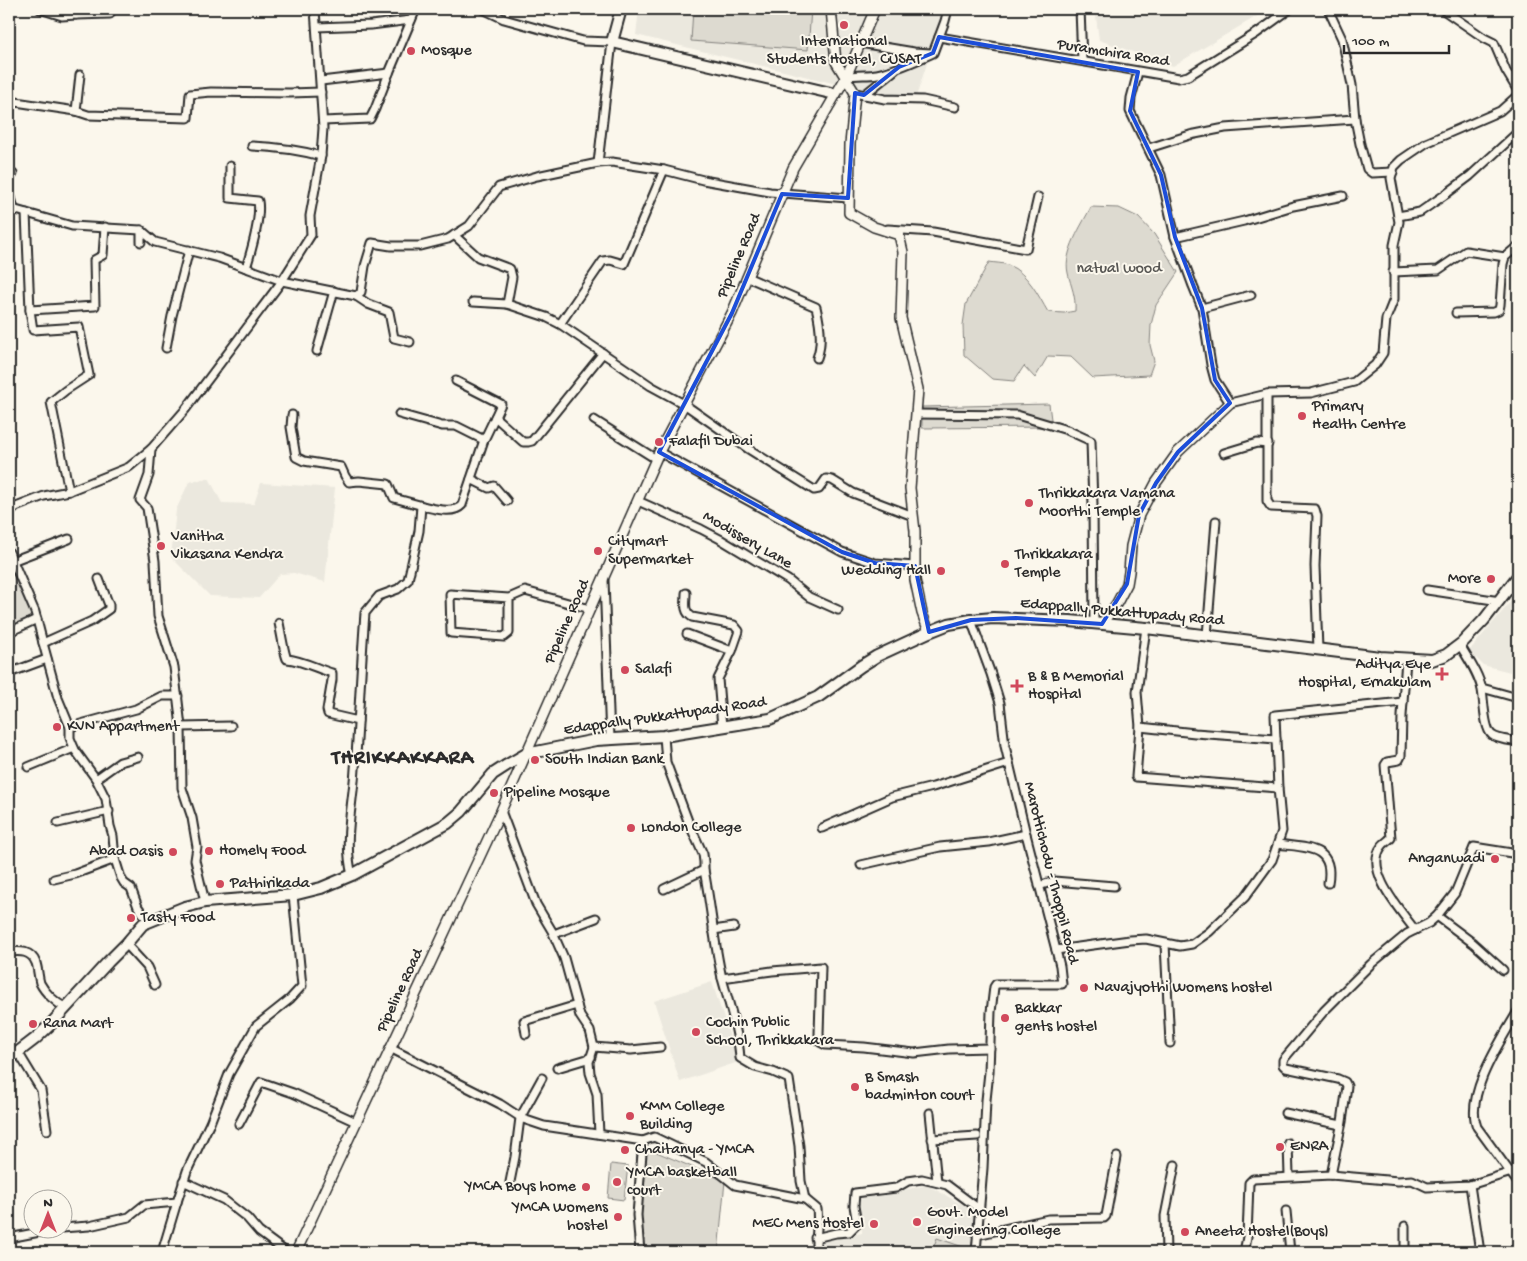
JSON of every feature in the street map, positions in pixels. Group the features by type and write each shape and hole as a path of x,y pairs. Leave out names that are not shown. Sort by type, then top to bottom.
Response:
{"main road":[{"path":"621,9 612,42 835,94"},
{"name":"Edappally Pukkattupady Road","path":"9,1059 40,1034 66,1008 143,924 185,907 205,902 293,895 321,888 352,875 448,823 461,812 493,774 526,754 596,740 664,736 779,716 818,697 877,656 929,632 950,624 971,620 1016,618 1146,628 1318,650 1406,659 1437,659 1460,645 1500,601 1518,576"}],"street":[{"path":"40,9 62,16 75,12 110,14"},
{"path":"9,513 16,507 44,496 69,490 129,467 150,449 185,410 282,281 311,235 310,216 321,156 323,121 315,9"},
{"path":"323,121 370,119 416,9"},
{"path":"483,9 504,19 583,41 612,42 598,163"},
{"path":"831,9 836,62 860,94 885,99 923,100 955,107"},
{"name":"Pipeline Road","path":"296,1252 501,811 657,456 732,313 793,168 846,77 874,9"},
{"path":"846,77 877,74 910,64 933,53 948,9"},
{"path":"1080,9 1082,61"},
{"name":"Puramchira Road","path":"939,37 1179,78 1188,76 1257,33 1290,9"},
{"path":"1328,9 1342,39 1352,85 1355,119 1367,169 1372,173 1392,172"},
{"path":"1098,624 1118,603 1127,584 1130,546 1139,515 1156,483 1178,452 1230,403 1267,394 1311,393 1354,382 1375,364 1383,353 1386,319 1394,299 1394,245 1400,222 1391,178 1394,167 1426,143 1500,110 1518,93 1494,43 1442,9"},
{"path":"317,27 371,26 411,20"},
{"path":"860,43 914,52 933,53"},
{"path":"899,67 860,94 850,144 848,213 878,228 898,235 903,252 901,318 918,389 910,488 915,531 915,580 922,612 929,632"},
{"path":"1138,72 1131,98 1130,111 1161,175 1176,237 1202,308 1215,380 1230,403"},
{"path":"321,81 389,73"},
{"path":"76,111 80,75"},
{"path":"9,101 76,111 88,115 188,118 190,94 211,92 321,92"},
{"path":"1148,148 1190,135 1225,128 1355,119"},
{"path":"1398,216 1420,212 1446,194 1470,176 1518,132"},
{"path":"252,146 304,151 321,156"},
{"path":"356,296 361,292 365,266 372,243 391,246 420,246 448,239 469,226 499,187 537,176 598,163 612,162 664,170 735,187 782,194 848,198"},
{"path":"230,166 230,198 258,201 259,204 257,223 246,268"},
{"path":"560,324 603,261 610,260 624,264 664,170"},
{"path":"9,190 11,209 72,226 141,230 155,242 219,258 282,281 356,296 368,304 389,312 394,338 410,342"},
{"path":"1176,237 1244,221 1293,206 1343,196"},
{"path":"878,228 933,232 1026,249 1038,197"},
{"path":"26,213 30,310 33,330 79,327 89,375 51,402 69,490"},
{"path":"30,310 95,306 94,260 103,255 105,228"},
{"path":"141,230 141,242"},
{"path":"454,235 478,257 510,269 512,277 507,304"},
{"path":"1456,314 1494,312 1499,310 1505,257 1518,246"},
{"path":"166,348 188,250"},
{"path":"1393,272 1438,270 1466,251 1505,257"},
{"path":"746,277 816,307 820,324 819,353 817,358"},
{"path":"317,350 334,291"},
{"path":"1202,308 1251,295"},
{"path":"473,302 507,304 546,317 560,324 651,386 684,404 746,448 814,490 819,489 826,479 832,480 853,493 913,516"},
{"path":"495,417 523,442 532,441 603,353"},
{"path":"292,415 291,427 296,457 304,461 341,467 349,482 388,484 394,498 423,506 449,510 462,505 484,440 501,404 456,381"},
{"path":"1267,394 1267,502 1271,507 1314,509 1316,512 1315,566 1318,650"},
{"path":"399,414 442,426 456,426 484,440"},
{"path":"916,414 1017,415 1068,430 1091,441 1098,624"},
{"path":"594,420 657,456 842,552 875,563 915,566"},
{"path":"1224,453 1257,443 1268,444"},
{"path":"150,449 149,475 140,500 147,508 155,561 158,616 174,667 182,727 182,788 192,818 197,847 195,860 205,902"},
{"path":"471,479 488,488 494,486 507,500"},
{"name":"Modissery Lane","path":"638,501 720,539 788,580 810,597 838,610"},
{"path":"352,875 349,857 349,835 365,614 379,596 398,589 408,580 419,531 421,506 423,506"},
{"path":"1207,636 1216,521"},
{"path":"12,561 69,539"},
{"path":"9,552 35,612 58,698 70,727 70,738 74,748 96,778 106,799 110,826 114,836 115,859 121,878 131,888 138,907 148,922"},
{"path":"604,577 610,739"},
{"path":"42,643 92,621 109,609 99,579"},
{"path":"1427,590 1500,601"},
{"path":"509,598 509,633 504,637 451,633 450,594 509,598 525,591 590,609"},
{"path":"686,593 686,614 692,617 734,625 739,631 718,679 722,727"},
{"path":"9,632 37,619"},
{"name":"Marottichodu - Thoppil Road","path":"971,620 989,666 1000,703 1004,741 1056,950 1062,984 996,984 994,987 991,1012 990,1072 986,1100 984,1168 976,1252"},
{"path":"279,623 287,659 332,673 328,714 358,721"},
{"path":"1146,628 1137,692 1140,727 1136,778 1278,788"},
{"path":"688,634 732,650"},
{"path":"1460,645 1482,688 1486,724 1489,732 1495,737 1518,742"},
{"path":"9,673 47,659"},
{"path":"1406,659 1401,756 1399,760 1387,762 1385,765 1391,838 1382,846 1377,860 1381,879 1394,902 1415,930"},
{"path":"1482,688 1518,698"},
{"path":"70,727 136,709 162,696 178,696"},
{"path":"1056,950 1146,939 1180,946 1192,944 1208,932 1245,897 1272,860 1278,844 1282,831 1275,715 1403,702"},
{"path":"182,727 231,726"},
{"path":"1140,727 1195,733 1276,738"},
{"path":"664,736 666,762 704,862 713,930 722,978 732,1011 740,1058 755,1067 789,1079 799,1146 801,1181 805,1199"},
{"path":"28,767 74,748"},
{"path":"96,778 120,762 138,757"},
{"path":"822,828 892,797 933,787 1009,763"},
{"path":"58,823 109,811"},
{"path":"501,811 536,904 554,934 564,958 580,1016 590,1032 594,1047 590,1073 597,1094 599,1134"},
{"path":"861,865 911,852 989,842 1026,834"},
{"path":"1278,844 1322,853 1328,862 1330,873 1328,883"},
{"path":"1331,1175 1347,1086 1345,1082 1338,1079 1286,1068 1282,1066 1282,1060 1345,988 1406,934 1429,923 1436,916 1455,893 1474,847 1518,854"},
{"path":"54,880 115,859"},
{"path":"664,889 704,870"},
{"path":"1039,886 1054,881 1114,886"},
{"path":"162,1252 183,1180 210,1123 228,1074 256,1026 290,999 302,986 293,895"},
{"path":"1436,916 1473,942 1503,970"},
{"path":"554,934 596,918"},
{"path":"713,930 734,926"},
{"path":"126,944 147,967 155,985"},
{"path":"1165,944 1170,1043"},
{"path":"9,952 24,951 30,954 36,961 40,983 51,998 66,1008"},
{"path":"722,978 821,967 819,1034 820,1042 826,1046 864,1047 914,1053 949,1049 990,1048"},
{"path":"526,1034 524,1021 577,1006"},
{"path":"1518,1012 1491,1059 1473,1110 1474,1121 1477,1127 1518,1183"},
{"path":"594,1047 631,1050 660,1047"},
{"path":"390,1048 500,1104 520,1118 544,1126 643,1141 654,1137 706,1162 735,1185 805,1199 817,1209 819,1222 815,1238 816,1252"},
{"path":"18,1052 42,1090 47,1130"},
{"path":"557,1068 591,1057"},
{"path":"510,1182 520,1118 542,1078"},
{"path":"239,1124 261,1082 293,1093 356,1122"},
{"path":"930,1113 937,1182"},
{"path":"1285,1113 1341,1125"},
{"path":"932,1139 977,1136"},
{"path":"640,1252 637,1215 643,1141"},
{"path":"1288,1144 1289,1176"},
{"path":"977,1235 1048,1219 1104,1218 1106,1216 1117,1157"},
{"path":"1166,1252 1165,1216 1174,1165"},
{"path":"1244,1252 1247,1237 1250,1180 1289,1176 1331,1175 1412,1180 1427,1187 1470,1185 1518,1170"},
{"path":"815,1238 849,1232 857,1224 854,1206 855,1193 896,1188 908,1181 922,1179 947,1185 979,1209"},
{"path":"183,1180 224,1200 286,1252"},
{"path":"1470,1185 1480,1252"},
{"path":"72,1227 89,1226 129,1217 144,1205 177,1202"},
{"path":"1286,1211 1290,1252"},
{"path":"1405,1226 1406,1252"},
{"path":"9,1238 22,1236"}],"highlighted area":[{"path":"939,37 1138,72 1130,111 1161,175 1175,237 1202,308 1215,380 1230,403 1178,452 1156,483 1139,515 1127,584 1102,624 1016,618 971,620 929,632 915,566 875,563 842,552 659,452 732,313 782,194 848,198 855,93 864,95 899,67 933,53"}],"shaded area":[{"path":"639,9 945,9 914,103 636,35"},
{"path":"1095,9 1269,9 1173,66 1099,40"},
{"path":"209,478 222,503 254,504 261,483 335,488 325,582 294,573 280,574 259,598 210,596 171,557 176,510 189,482"},
{"path":"1518,593 1518,674 1483,665 1469,651"},
{"name":"Cochin Public School, Thrikkakara","path":"712,982 738,1062 680,1082 654,1001"},
{"name":"Govt. Model Engineering College","path":"927,1185 974,1211 972,1252 821,1252 821,1242 862,1233 860,1199"}],"green space":[{"path":"693,9 811,9 808,50 691,41"},
{"name":"natual wood","path":"1091,207 1119,208 1138,217 1154,234 1178,272 1156,305 1151,325 1150,345 1154,361 1149,375 1093,378 1071,357 1048,356 1035,378 1024,366 1014,381 992,379 964,355 963,325 966,304 989,262 1008,265 1021,273 1032,285 1048,312 1064,313 1075,311 1074,296 1068,273 1068,256 1074,239"},
{"path":"1049,404 1052,427 922,428 922,407"},
{"path":"15,574 35,618 9,630 9,577"},
{"path":"647,1148 725,1181 718,1252 643,1252 640,1228"},
{"name":"YMCA basketball court","path":"611,1164 628,1166 624,1200 608,1198"},
{"path":"937,1238 963,1247 961,1252 932,1251"}],"place":[{"name":"International Students Hostel, CUSAT","path":"844,25"},
{"name":"Mosque","path":"411,51"},
{"name":"Primary Health Centre","path":"1302,416"},
{"name":"Falafil Dubai","path":"659,442"},
{"name":"Thrikkakara Vamana Moorthi Temple","path":"1029,503"},
{"name":"Vanitha Vikasana Kendra","path":"161,546"},
{"name":"Citymart Supermarket","path":"598,551"},
{"name":"Thrikkakara Temple","path":"1005,564"},
{"name":"Wedding Hall","path":"941,571"},
{"name":"More","path":"1491,579"},
{"name":"Salafi","path":"625,670"},
{"name":"Aditya Eye Hospital, Ernakulam","path":"1442,674"},
{"name":"B & B Memorial Hospital","path":"1017,686"},
{"name":"KVN Appartment","path":"57,727"},
{"name":"South Indian Bank","path":"535,760"},
{"name":"Pipeline Mosque","path":"494,793"},
{"name":"London College","path":"631,828"},
{"name":"Homely Food","path":"209,851"},
{"name":"Abad Oasis","path":"173,852"},
{"name":"Anganwadi","path":"1495,859"},
{"name":"Pathirikada","path":"220,884"},
{"name":"Tasty Food","path":"131,918"},
{"name":"Navajyothi Womens hostel","path":"1084,988"},
{"name":"Bakkar gents hostel","path":"1005,1018"},
{"name":"Rana Mart","path":"33,1024"},
{"name":"Cochin Public School, Thrikkakara","path":"696,1032"},
{"name":"B Smash badminton court","path":"855,1087"},
{"name":"KMM College Building","path":"630,1116"},
{"name":"ENRA","path":"1280,1147"},
{"name":"Chaitanya - YMCA","path":"625,1150"},
{"name":"YMCA basketball court","path":"617,1182"},
{"name":"YMCA Boys home","path":"586,1187"},
{"name":"YMCA Womens hostel","path":"618,1217"},
{"name":"Govt. Model Engineering College","path":"917,1222"},
{"name":"MEC Mens Hostel","path":"874,1224"},
{"name":"Aneeta Hostel(Boys)","path":"1185,1232"}],"district":[{"name":"THRIKKAKKARA","path":"403,759"}]}
